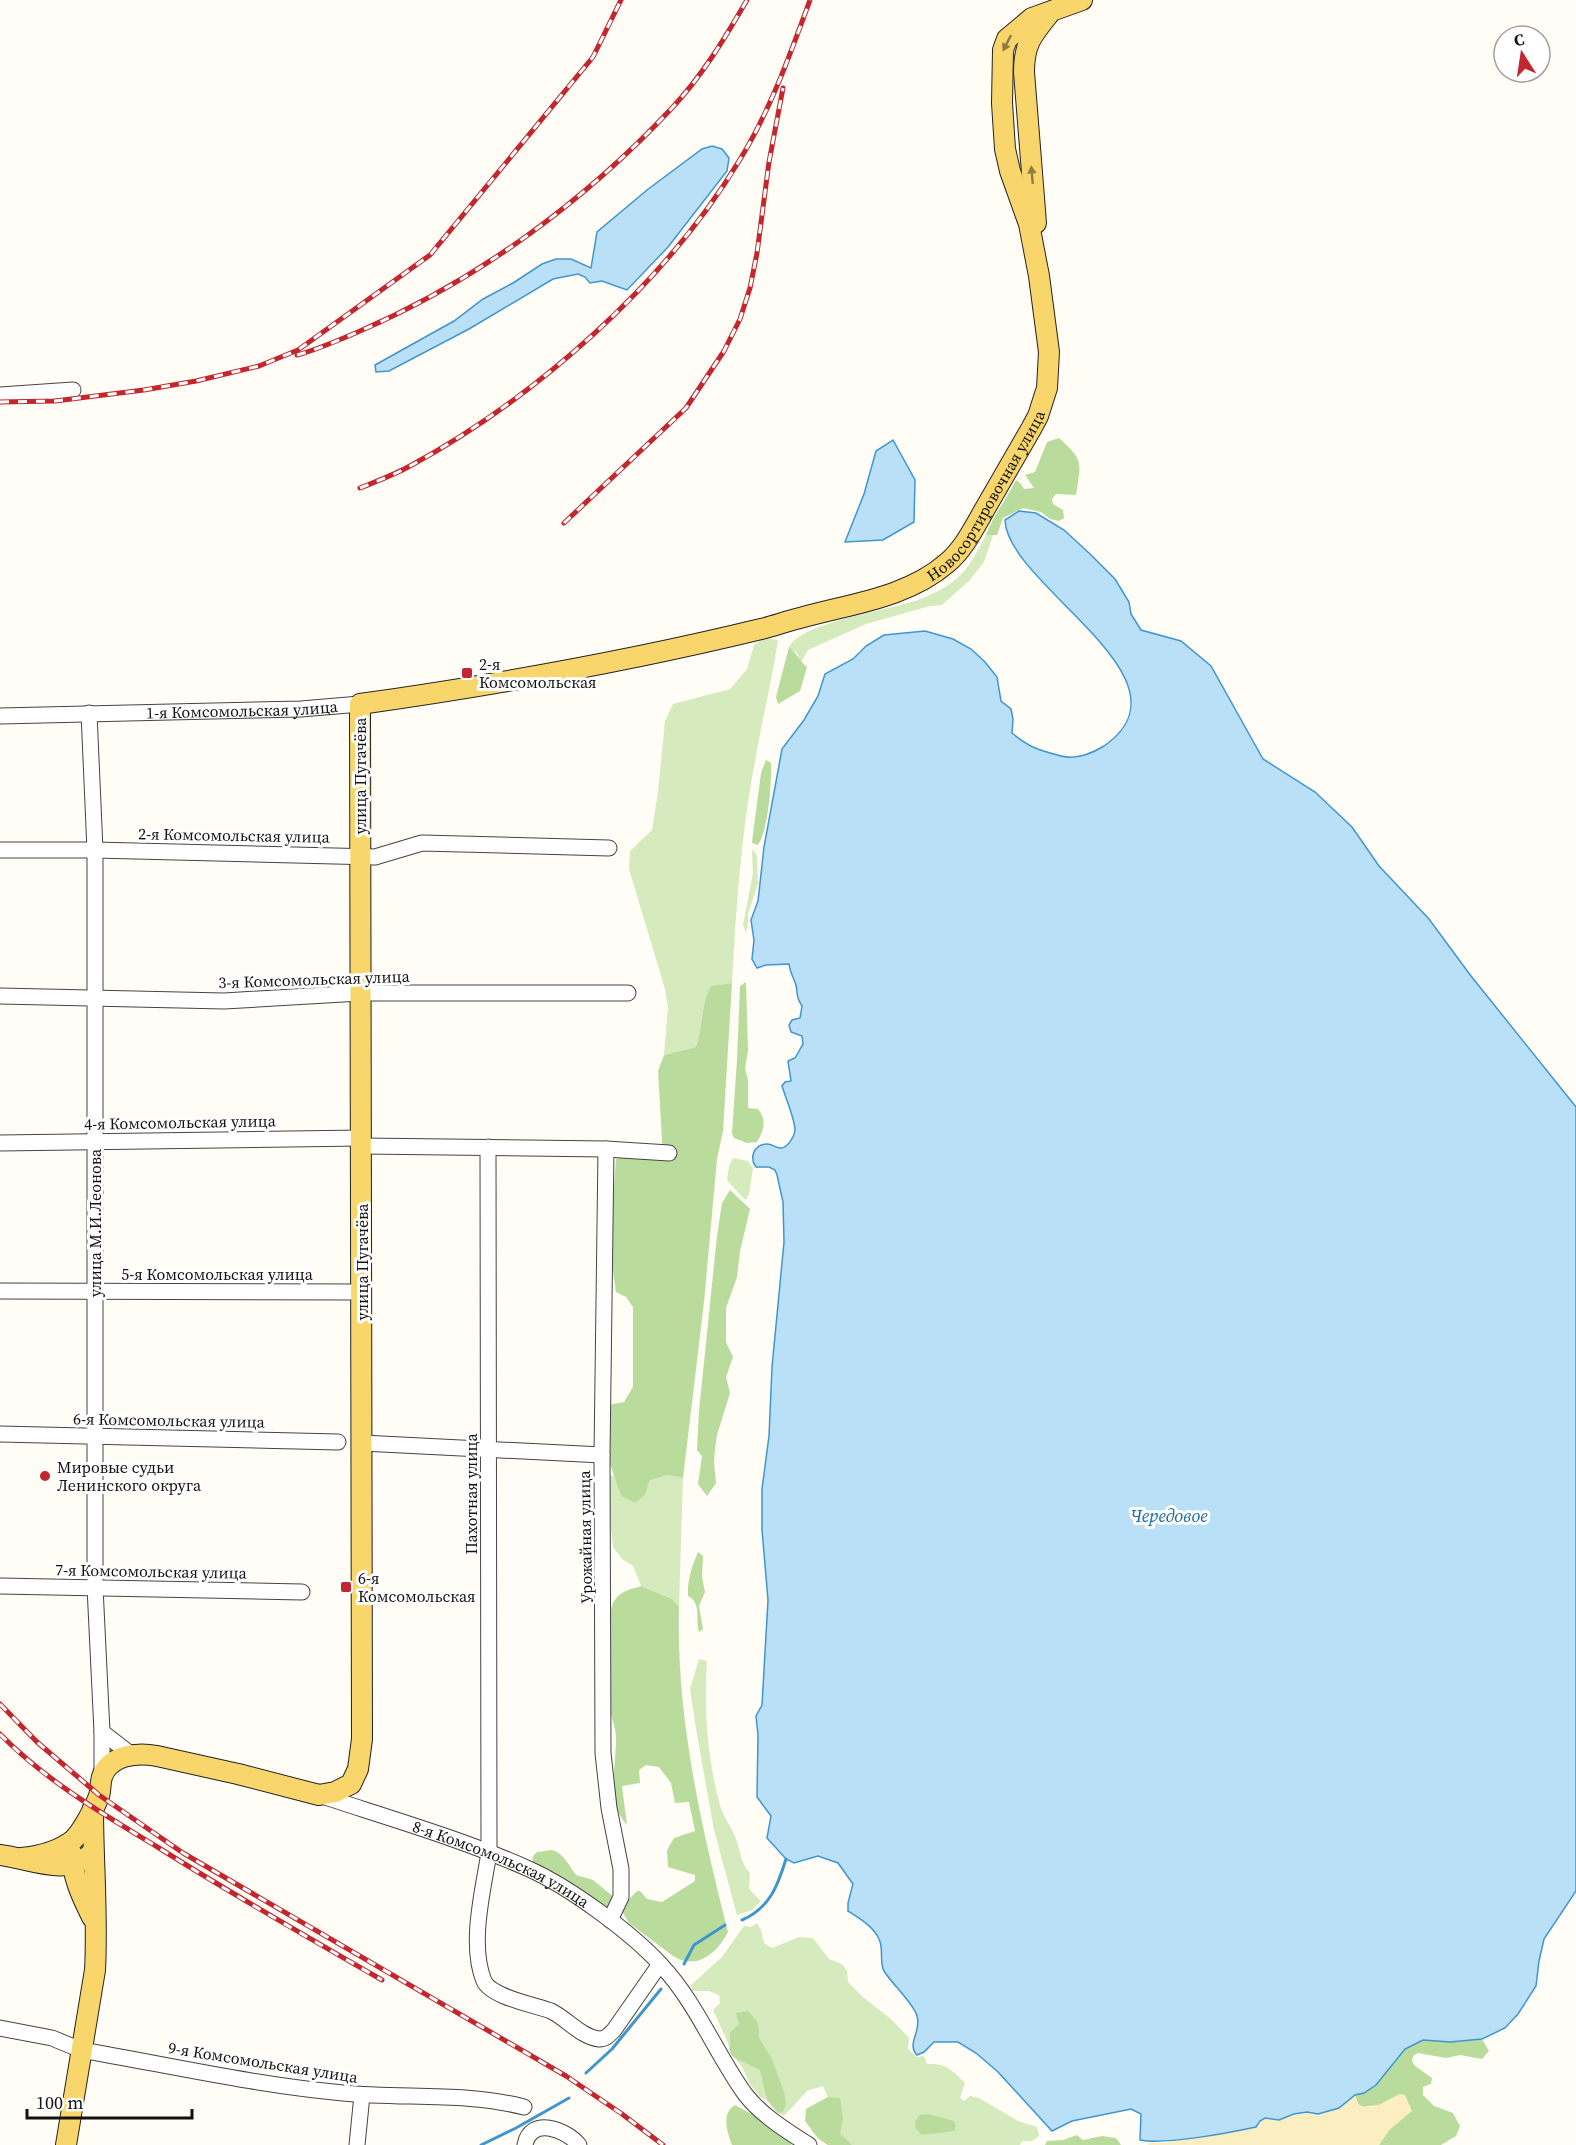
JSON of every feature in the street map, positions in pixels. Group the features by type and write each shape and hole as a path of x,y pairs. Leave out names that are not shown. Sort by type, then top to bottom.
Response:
{"main road":[{"name":"Новосортировочная улица","path":"798,618 866,602 903,589 930,576 949,562 967,539 1038,416 1047,388 1049,352 1039,276 1029,224 1010,171 1005,149 1002,103 1003,50 1007,39 1016,30 1051,5 1083,0"},
{"name":"1-я Комсомольская улица","path":"360,704 558,673 764,629 798,618"},
{"name":"улица Пугачёва","path":"351,1784 358,1769 362,1739 360,704"},
{"path":"66,2145 95,1970 95,1924 88,1897 72,1865 72,1851 75,1838 98,1793 113,1773 133,1755"},
{"name":"8-я Комсомольская улица","path":"133,1755 157,1756 238,1774 319,1796"},
{"path":"319,1796 335,1792 351,1784"},
{"path":"88,1897 98,1793"},
{"path":"21,1858 52,1852 75,1838"},
{"path":"0,1855 54,1866 72,1865 84,1860 93,1852"},
{"path":"21,1858 51,1858 72,1865"},
{"path":"41,1863 65,1878 88,1897"}],"street":[{"path":"0,395 73,390"},
{"name":"1-я Комсомольская улица","path":"0,716 301,708 360,704"},
{"name":"улица М.И.Леонова","path":"89,713 94,850 95,1587 102,1732 98,1793"},
{"name":"2-я Комсомольская улица","path":"0,850 94,850 360,857 387,855 403,847 422,843 609,848"},
{"name":"3-я Комсомольская улица","path":"0,996 224,1001 360,993 628,993"},
{"name":"4-я Комсомольская улица","path":"0,1143 362,1142 669,1153"},
{"name":"Пахотная улица","path":"488,1147 489,1853 479,1925 478,1953 481,1971 486,1984 494,1990 551,2011 591,2037 601,2039 614,2030 660,1964"},
{"name":"Урожайная улица","path":"606,1149 602,1455 603,1753 609,1808 621,1869 621,1897 610,1920"},
{"name":"5-я Комсомольская улица","path":"0,1291 362,1292"},
{"name":"6-я Комсомольская улица","path":"0,1434 338,1442"},
{"path":"362,1443 602,1455"},
{"name":"7-я Комсомольская улица","path":"0,1586 302,1592"},
{"path":"102,1732 133,1755"},
{"path":"351,1784 355,1798 365,1811"},
{"name":"8-я Комсомольская улица","path":"319,1796 489,1853 531,1870 570,1892 610,1920 660,1964 684,1993 746,2095 763,2112 809,2145"},
{"name":"9-я Комсомольская улица","path":"0,2028 52,2038 81,2050 311,2090 362,2095 491,2099 524,2107"},
{"path":"357,2145 362,2095"},
{"path":"525,2145 526,2138 536,2129 546,2127 555,2128 579,2145"}],"green space":[{"path":"1059,438 1079,462 1076,495 1056,494 1052,499 1053,504 1063,510 1064,518 1059,521 1050,519 1041,512 1023,508 1003,518 997,535 986,535 1016,480 1024,489 1034,488 1025,475 1035,472 1047,442"},
{"path":"986,535 993,535 984,562 970,580 942,605 930,606 866,624 808,650 801,662 797,653 789,647 797,638 828,624 905,604 942,589 965,570"},
{"path":"764,638 778,640 746,816 737,899 732,983 711,986 705,999 696,1047 664,1055 668,1008 665,989 629,869 630,851 652,830 665,721 673,704 730,689 747,669 754,645"},
{"path":"789,647 807,667 800,691 778,704 776,697"},
{"path":"766,760 771,763 770,793 767,817 758,845 752,843 761,773"},
{"path":"752,850 757,856 758,884 748,914 746,933 743,925 753,873"},
{"path":"746,982 748,1051 745,1068 748,1080 748,1108 758,1109 763,1121 763,1129 757,1142 747,1143 734,1138 732,1133 740,986"},
{"path":"732,983 723,1131 717,1159 704,1302 683,1478 667,1475 649,1481 645,1495 635,1503 621,1496 606,1452 608,1405 624,1402 633,1387 633,1307 626,1297 616,1292 610,1249 616,1159 624,1156 663,1157 658,1071 664,1055 696,1047 705,999 711,986"},
{"path":"733,1158 748,1161 753,1168 747,1199 744,1199 727,1180"},
{"path":"730,1190 750,1209 740,1251 737,1277 726,1308 726,1342 733,1357 726,1377 730,1393 717,1435 714,1462 716,1483 707,1496 698,1484 702,1456 697,1450 699,1411 717,1236 722,1203"},
{"path":"614,1475 621,1496 649,1481 667,1475 683,1478 679,1607 672,1599 641,1586 633,1566 622,1559 613,1547 607,1490 609,1477"},
{"path":"698,1552 703,1556 702,1577 705,1592 699,1606 703,1629 699,1632 697,1607 688,1596 690,1574"},
{"path":"641,1586 672,1599 679,1607 682,1689 692,1771 728,1932 712,1953 698,1961 690,1962 673,1956 629,1923 623,1913 624,1904 637,1891 640,1891 647,1899 662,1902 695,1881 695,1875 668,1867 667,1850 674,1838 695,1831 689,1802 675,1803 671,1783 659,1767 646,1765 639,1770 640,1783 622,1786 627,1825 616,1805 614,1782 616,1735 609,1687 610,1613 614,1601 620,1595 627,1590"},
{"path":"699,1659 707,1661 708,1734 712,1770 720,1805 736,1839 742,1861 750,1873 749,1889 761,1901 752,1910 737,1915 714,1830 695,1723 690,1689"},
{"path":"552,1850 563,1857 576,1875 593,1880 615,1898 610,1911 532,1866 533,1856 537,1852"},
{"path":"757,1923 764,1943 772,1948 799,1937 813,1938 829,1959 842,1964 847,1971 848,1982 909,2038 908,2049 917,2057 924,2056 927,2064 948,2068 965,2083 960,2098 964,2101 970,2096 979,2098 1018,2121 1037,2127 1039,2136 1032,2141 1022,2141 1020,2145 828,2145 811,2130 806,2115 806,2109 828,2097 823,2086 807,2091 784,2116 778,2113 767,2100 760,2097 730,2052 713,2010 720,2003 719,1995 709,1991 692,1991 691,1985 722,1957 744,1926 751,1927"},
{"path":"748,2011 757,2021 759,2038 772,2059 784,2092 786,2104 783,2112 778,2113 767,2100 760,2070 733,2057 730,2052 730,2032 739,2024 736,2013"},
{"path":"1482,2039 1489,2051 1482,2059 1460,2055 1446,2058 1418,2053 1413,2056 1412,2061 1415,2066 1432,2078 1431,2084 1423,2087 1423,2095 1434,2106 1453,2113 1460,2126 1456,2136 1441,2145 1379,2145 1389,2130 1411,2111 1400,2094 1379,2105 1362,2107 1358,2104 1355,2095 1375,2084 1403,2051 1412,2044 1422,2040 1450,2042"},
{"path":"828,2097 840,2098 843,2118 840,2134 852,2145 828,2145 819,2139 805,2121 806,2109"},
{"path":"735,2105 770,2124 792,2145 732,2145 727,2129 727,2118 731,2108"},
{"path":"928,2114 954,2121 956,2126 954,2131 922,2135 916,2129 915,2123 919,2115"},
{"path":"1077,2135 1083,2140 1102,2136 1116,2138 1121,2145 1045,2145 1047,2141 1063,2140"}],"sand":[{"path":"1400,2094 1405,2095 1412,2111 1389,2130 1379,2145 1148,2145 1148,2143 1165,2143 1256,2127 1265,2118 1279,2120 1307,2112 1313,2115 1339,2108 1355,2095 1358,2104 1368,2107 1379,2105"}],"water":[{"path":"712,146 722,149 729,158 727,171 668,247 627,290 602,281 590,283 578,274 553,279 469,329 389,371 376,372 375,365 454,321 483,299 542,264 556,259 571,259 591,268 597,232 647,190 702,149"},
{"path":"893,440 915,480 914,522 883,540 845,542 864,494 876,451"},
{"name":"Чередовое","path":"1019,511 1036,513 1064,530 1089,553 1115,579 1129,602 1131,614 1141,630 1181,641 1211,666 1263,759 1315,792 1352,827 1379,866 1429,919 1471,976 1576,1107 1576,1891 1544,1939 1536,1986 1518,2014 1505,2028 1482,2039 1450,2042 1423,2040 1405,2049 1376,2085 1364,2093 1355,2095 1339,2108 1318,2114 1307,2112 1294,2114 1279,2120 1265,2118 1256,2127 1180,2140 1140,2140 1141,2114 1131,2109 1072,2121 1052,2131 998,2072 976,2053 958,2042 934,2042 924,2052 917,2055 913,2046 918,2027 915,2011 884,1971 877,1935 866,1923 848,1911 853,1884 838,1863 818,1856 794,1863 786,1859 767,1838 771,1816 757,1797 756,1716 762,1705 768,1600 762,1530 762,1489 769,1436 772,1367 784,1242 783,1202 777,1175 775,1170 769,1167 756,1167 753,1156 759,1146 767,1144 783,1148 788,1145 793,1136 794,1122 782,1086 785,1082 791,1081 788,1061 795,1058 803,1044 802,1036 791,1032 789,1025 792,1020 800,1018 802,1006 789,964 766,965 757,968 752,959 754,940 751,920 758,901 764,847 782,749 804,720 818,696 825,674 853,659 866,646 884,635 925,631 953,639 971,649 985,662 997,677 1001,701 1011,709 1012,733 1024,742 1041,750 1067,757 1084,756 1104,746 1128,720 1130,692 1116,662 1092,633 1035,574 1014,546 1005,520"}],"waterway":[{"path":"742,1920 760,1909 772,1895 786,1859"},
{"path":"684,1964 694,1945 725,1925"},
{"path":"586,2073 612,2049 661,1989"},
{"path":"481,2145 569,2098"}],"railway":[{"path":"0,402 55,401 196,381 259,366 298,350 430,255 593,57 621,0"},
{"path":"297,355 360,331 446,288 488,263 566,206 603,175 683,96 712,56 747,0"},
{"path":"360,488 410,466 504,407 550,372 635,294 674,251 709,207 739,161 770,103 810,0"},
{"path":"564,523 686,408 724,351 740,319 750,288 783,88"},
{"path":"0,1704 37,1742 99,1795 183,1853 566,2076 663,2145"},
{"path":"0,1734 36,1767 96,1809 242,1899 382,1980"}],"place":[{"name":"2-я Комсомольская","path":"467,673"},
{"name":"Мировые судьи Ленинского округа","path":"45,1476"},
{"name":"6-я Комсомольская","path":"346,1587"}]}
